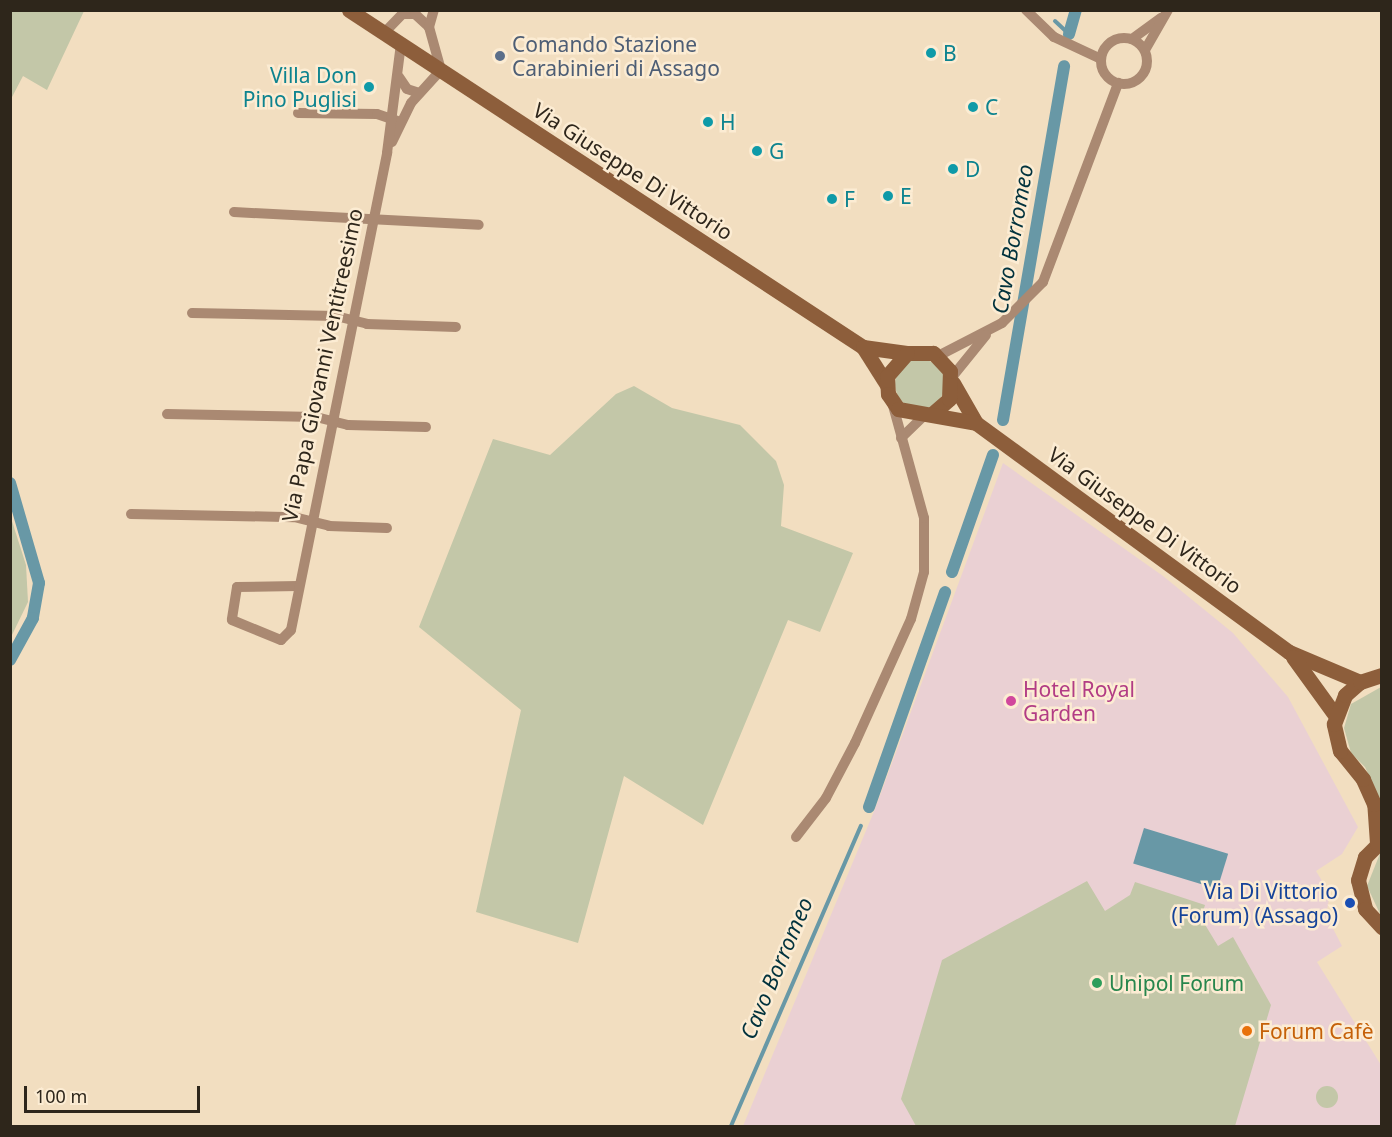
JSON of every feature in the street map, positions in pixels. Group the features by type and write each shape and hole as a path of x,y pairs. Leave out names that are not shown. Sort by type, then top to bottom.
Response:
{"main road":[{"name":"Via Giuseppe Di Vittorio","path":"349,10 864,347 907,353"},
{"name":"Via Giuseppe Di Vittorio","path":"864,347 886,385"},
{"path":"907,353 938,356 976,423 928,415 906,414 892,401 886,385 892,366 907,353"},
{"path":"928,415 946,404 952,380"},
{"name":"Via Giuseppe Di Vittorio","path":"976,423 1289,652 1360,682"},
{"name":"Via Giuseppe Di Vittorio","path":"1289,652 1335,715"},
{"path":"1382,675 1360,682 1345,694 1335,715 1336,742 1374,804 1379,842 1363,862 1359,886 1365,909 1382,927"}],"street":[{"path":"429,27 434,10"},
{"path":"1026,10 1054,37 1101,59 1106,74 1119,83 1134,82 1145,72 1145,50 1166,13"},
{"path":"384,33 404,12 415,14 429,27 441,70"},
{"path":"1101,59 1112,41 1132,39 1166,13"},
{"path":"1132,39 1145,50"},
{"name":"Via Papa Giovanni Ventitreesimo","path":"298,586 237,587 232,620 281,640 291,630 310,520 372,220 396,120 401,44"},
{"name":"Via Papa Giovanni Ventitreesimo","path":"396,120 441,70"},
{"path":"399,77 407,89 419,93"},
{"path":"938,356 986,334 1002,323 1038,289 1119,83"},
{"path":"298,113 396,120"},
{"path":"234,213 479,225"},
{"path":"192,313 456,327"},
{"path":"952,380 986,334"},
{"path":"796,837 826,798 855,743 911,620 924,572 924,518 892,401"},
{"path":"167,414 332,420 426,427"},
{"path":"901,438 928,415"},
{"path":"131,514 310,520 387,528"}],"shaded area":[{"path":"1003,463 1163,576 1233,633 1288,697 1358,827 1342,854 1316,871 1330,894 1326,915 1342,946 1317,962 1381,1065 1381,1126 743,1126 875,809"}],"green space":[{"path":"11,10 84,11 47,90 23,76 11,99"},
{"path":"920,359 938,366 945,384 938,402 920,409 902,402 895,384 902,366"},
{"path":"634,386 672,408 740,425 776,461 784,485 781,526 853,553 820,632 788,620 703,825 624,776 578,943 476,912 521,710 419,627 493,439 550,455 616,394"},
{"path":"11,518 26,565 28,602 11,637"},
{"path":"1381,687 1381,802 1365,767 1351,753 1344,728 1351,704"},
{"path":"1381,851 1381,916 1367,886"},
{"name":"Unipol Forum","path":"1087,881 1105,911 1130,895 1135,882 1205,905 1201,918 1218,946 1233,937 1271,1005 1235,1126 916,1126 901,1099 942,960"},
{"path":"1327,1086 1335,1089 1338,1097 1335,1105 1327,1108 1319,1105 1316,1097 1319,1089"}],"water":[{"path":"1144,828 1228,854 1217,889 1133,863"}],"waterway":[{"name":"Cavo Borromeo","path":"1069,34 1076,10"},
{"path":"1055,21 1069,34"},
{"name":"Cavo Borromeo","path":"1003,420 1064,66"},
{"name":"Cavo Borromeo","path":"952,572 993,455"},
{"path":"10,483 39,583 33,618 10,660"},
{"name":"Cavo Borromeo","path":"869,807 945,592"},
{"name":"Cavo Borromeo","path":"731,1126 861,826"}],"place":[{"name":"B","path":"931,53"},
{"name":"Comando Stazione Carabinieri di Assago","path":"500,56"},
{"name":"Villa Don Pino Puglisi","path":"369,87"},
{"name":"C","path":"973,107"},
{"name":"H","path":"708,122"},
{"name":"G","path":"757,151"},
{"name":"D","path":"953,169"},
{"name":"E","path":"888,196"},
{"name":"F","path":"832,199"},
{"name":"Hotel Royal Garden","path":"1011,701"},
{"name":"Via Di Vittorio (Forum) (Assago)","path":"1350,903"},
{"name":"Unipol Forum","path":"1097,983"},
{"name":"Forum Cafè","path":"1247,1031"}]}
